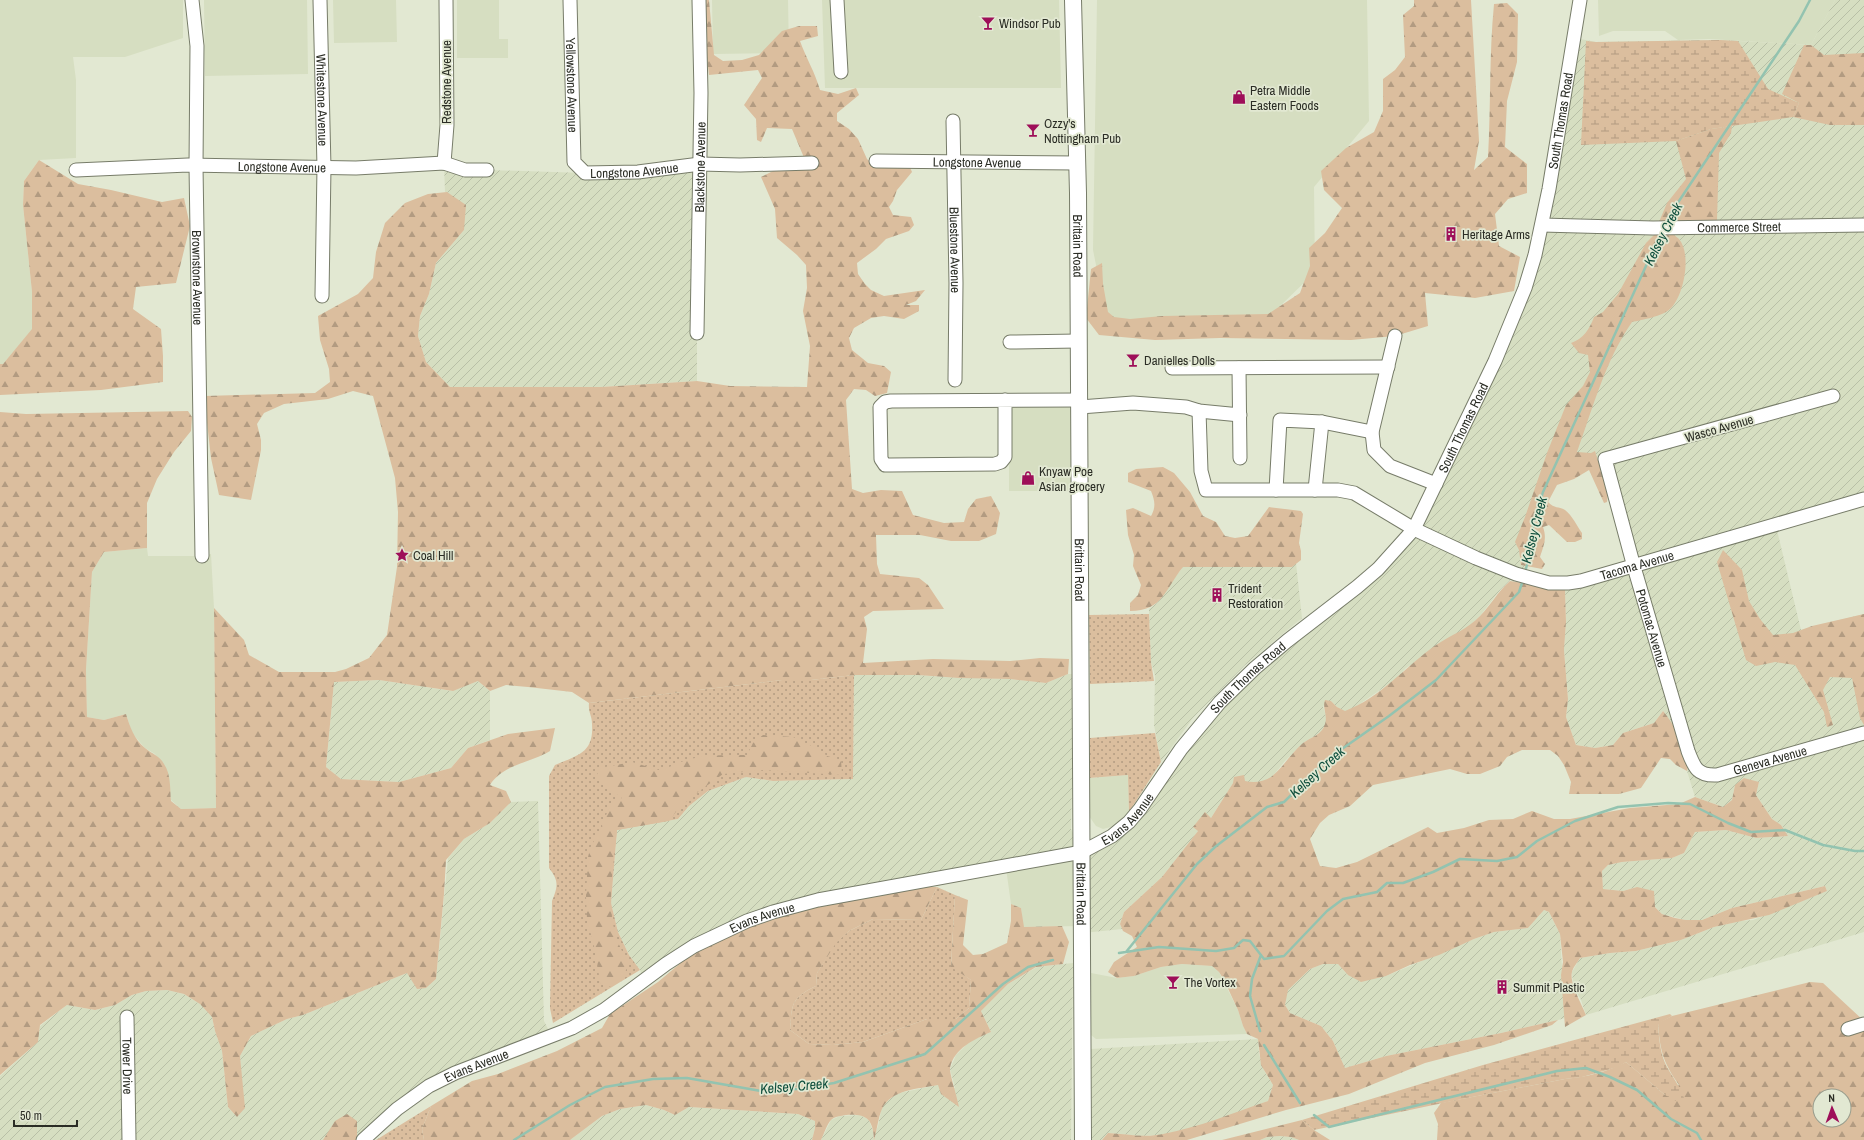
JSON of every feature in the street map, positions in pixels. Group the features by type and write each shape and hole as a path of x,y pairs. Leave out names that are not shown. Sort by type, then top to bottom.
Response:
{"main road":[{"name":"Brittain Road","path":"1074,0 1080,403 1083,1140"}],"street":[{"name":"Brownstone Avenue","path":"192,0 197,46 196,166 202,556"},
{"name":"Whitestone Avenue","path":"320,0 324,167 322,296"},
{"name":"Redstone Avenue","path":"444,163 447,125 446,0"},
{"name":"Yellowstone Avenue","path":"570,0 574,162 578,168"},
{"name":"Blackstone Avenue","path":"697,333 701,93 699,0"},
{"path":"837,0 840,72"},
{"name":"South Thomas Road","path":"1174,759 1208,715 1255,668 1358,587 1378,569 1414,529 1512,322 1525,288 1542,225 1580,0"},
{"name":"Bluestone Avenue","path":"954,121 956,283 955,380"},
{"name":"Longstone Avenue","path":"876,161 1077,162"},
{"name":"Longstone Avenue","path":"76,170 196,166 363,168 444,163 464,170 487,170"},
{"name":"Longstone Avenue","path":"578,168 585,173 616,174 700,164 740,165 812,163"},
{"name":"Commerce Street","path":"1542,225 1671,228 1864,225"},
{"path":"1395,336 1372,432 1374,450 1390,466 1436,484"},
{"path":"1010,342 1078,341"},
{"path":"1172,368 1388,366"},
{"path":"1239,368 1240,458"},
{"name":"Wasco Avenue","path":"1605,460 1833,396"},
{"path":"1005,400 1005,457 1001,462 995,464 885,465 880,459 880,407 885,402 891,401 1005,400 1080,403 1133,403 1186,407 1199,411 1240,415"},
{"name":"Tacoma Avenue","path":"1199,411 1201,472 1206,490 1315,490 1354,493 1414,529 1476,558 1516,574 1549,583 1568,583 1634,567 1864,499"},
{"path":"1276,490 1280,420 1322,422 1372,432"},
{"path":"1315,490 1322,422"},
{"name":"Potomac Avenue","path":"1605,460 1634,567 1688,751"},
{"name":"Geneva Avenue","path":"1688,751 1697,770 1704,775 1717,775 1864,733"},
{"name":"Evans Avenue","path":"364,1140 397,1109 429,1086 455,1073 572,1028 604,1010 666,964 701,943 742,923 773,912 818,900 1082,852 1112,836 1129,822 1174,759"},
{"name":"Tower Drive","path":"127,1017 129,1140"},
{"path":"1848,1029 1864,1024"}],"shaded area":[{"path":"0,0 183,0 183,38 125,57 73,57 76,80 76,158 39,160 24,181 23,205 32,292 32,330 3,364 0,364"},
{"path":"204,0 307,0 308,74 205,76"},
{"path":"333,0 396,0 397,42 334,43"},
{"path":"457,0 499,0 499,39 508,39 508,58 457,58"},
{"path":"712,0 788,0 789,53 713,54"},
{"path":"822,0 1059,0 1061,88 825,88"},
{"path":"1097,0 1367,0 1369,121 1314,187 1315,272 1268,318 1107,320 1093,250"},
{"path":"1598,0 1835,0 1811,45 1709,39 1678,40 1665,31 1613,31 1599,36"},
{"path":"1835,0 1864,0 1864,499 1776,526 1801,630 1864,614 1864,932 1586,1015 1581,1000 1573,986 1572,972 1580,958 1610,953 1636,951 1681,940 1714,927 1740,921 1753,920 1827,891 1825,886 1732,908 1702,920 1686,920 1662,914 1637,887 1623,891 1603,889 1602,871 1608,865 1622,862 1672,858 1684,853 1695,832 1726,830 1756,838 1788,836 1781,825 1772,819 1756,795 1759,782 1735,785 1732,800 1723,807 1695,797 1687,771 1689,766 1663,711 1654,723 1623,733 1613,745 1595,748 1576,745 1566,717 1568,699 1564,650 1566,622 1565,590 1568,583 1634,567 1605,460 1552,473 1524,575 1516,574 1501,589 1480,616 1467,629 1406,668 1396,679 1354,708 1345,712 1331,701 1323,706 1326,716 1326,724 1321,732 1303,743 1285,761 1264,787 1233,783 1211,818 1198,831 1162,877 1124,912 1120,924 1122,929 1083,933 1082,852 1103,845 1208,715 1414,529 1525,288 1575,38 1596,42 1720,40 1811,45"},
{"path":"444,164 489,170 584,173 698,166 695,335 697,342 697,381 601,387 450,387 426,362 418,336 420,316 429,294 436,263 464,230 447,192 445,192"},
{"path":"1009,400 1080,400 1081,491 1009,491"},
{"path":"147,548 148,556 202,556 211,554 214,608 216,808 181,809 171,800 169,779 155,754 145,748 132,733 126,714 104,720 87,717 86,670 92,572 104,552"},
{"path":"1296,563 1302,618 1244,666 1193,718 1161,762 1154,725 1155,676 1151,662 1149,609 1163,596 1183,567 1292,567"},
{"path":"1068,674 1082,674 1082,773 1072,787 1071,829 1082,852 773,912 644,980 640,970 629,955 618,932 611,903 617,830 678,819 689,806 708,791 746,777 773,781 853,779 854,675 918,675 1010,679 1046,683"},
{"path":"379,680 452,691 478,681 490,691 490,740 468,748 451,768 399,782 341,779 326,767 334,682"},
{"path":"1128,775 1129,812 1115,826 1103,829 1096,826 1089,816 1089,778"},
{"path":"538,801 544,1021 552,1037 455,1073 363,1140 0,1140 0,1076 38,1042 40,1026 67,1005 95,1010 115,1005 132,995 146,991 167,990 184,994 200,1004 212,1017 222,1051 228,1107 237,1117 241,1074 240,1056 251,1036 287,1019 303,1015 407,973 426,988 436,979 448,858 464,839 490,823 511,802"},
{"path":"1080,855 1080,926 1023,927 1021,908 1011,904 1006,868"},
{"path":"1544,910 1549,912 1560,934 1565,1018 1501,1033 1386,1056 1345,1068 1333,1041 1321,1026 1290,1013 1285,1005 1287,990 1310,969 1323,964 1338,964 1348,975 1386,976 1494,932 1528,928"},
{"path":"1073,963 1071,1140 821,1140 831,1120 840,1116 861,1115 869,1120 873,1131 873,1138 885,1102 899,1093 938,1085 955,1088 950,1069 956,1055 970,1041 991,1032 981,1011 1008,984 1037,967"},
{"path":"1182,964 1212,966 1219,972 1238,1010 1247,1034 1096,1039 1091,1035 1091,973 1117,978 1134,976 1161,967"},
{"path":"1258,1039 1259,1054 1265,1072 1273,1085 1268,1101 1225,1118 1162,1135 1140,1136 1108,1133 1102,1140 1092,1140 1091,1049"},
{"path":"646,1105 675,1115 689,1107 798,1114 815,1121 815,1128 812,1140 570,1140 602,1116 620,1109"},
{"path":"1267,1137 1291,1137 1299,1140 1260,1140"}],"green space":[{"path":"700,0 709,0 714,55 723,61 742,60 759,55 782,31 799,26 817,26 818,36 800,41 816,77 820,90 838,94 856,88 859,95 837,113 837,121 849,129 858,139 867,159 874,165 909,165 912,172 897,190 889,207 893,215 911,217 914,225 909,231 886,239 876,249 857,263 858,274 865,284 871,290 884,296 925,290 916,301 906,305 919,305 919,311 904,319 884,316 871,318 854,328 849,338 852,350 868,363 884,366 891,372 887,393 875,396 866,390 854,389 846,400 852,489 863,493 881,490 902,491 913,515 944,523 964,522 968,509 976,499 991,496 1000,513 996,534 979,541 951,541 920,535 876,535 877,564 880,574 919,578 928,585 944,609 873,611 864,617 867,629 863,663 933,659 1010,661 1040,658 1069,659 1068,674 1046,683 1010,679 959,678 918,675 854,675 811,680 782,680 589,703 572,692 506,685 490,691 478,681 453,691 379,680 334,682 326,767 341,779 399,782 451,768 468,748 508,734 555,728 550,751 510,768 496,778 490,785 506,791 511,802 490,823 464,839 446,860 436,979 426,988 417,989 407,973 303,1015 287,1019 251,1036 240,1056 245,1108 237,1117 228,1107 222,1051 212,1017 200,1004 184,994 167,990 146,991 132,995 115,1005 95,1010 67,1005 40,1025 38,1042 0,1075 0,412 26,414 188,411 192,417 191,431 174,452 157,479 147,503 147,548 104,552 92,572 86,670 87,717 104,720 126,714 135,737 145,748 162,761 166,768 170,782 171,801 181,809 216,808 214,608 244,640 249,655 279,672 335,672 346,669 369,658 387,635 397,567 398,512 395,478 373,396 353,391 328,399 284,404 264,413 257,424 261,440 261,450 251,500 219,495 211,458 204,396 315,393 330,382 329,369 320,340 318,316 358,294 373,278 376,252 385,223 405,203 428,194 447,192 466,205 464,230 436,263 429,294 420,316 418,336 426,362 450,387 601,387 697,381 730,386 807,387 810,346 803,311 807,288 806,265 777,238 775,209 761,177 773,171 806,168 805,160 792,129 767,128 761,142 757,140 756,119 744,105 762,78 758,70 709,75"},
{"path":"1414,0 1471,0 1479,141 1474,170 1488,157 1491,42 1494,4 1507,3 1518,14 1517,62 1507,101 1505,147 1527,164 1527,193 1508,199 1495,214 1499,246 1520,257 1514,291 1475,298 1425,293 1428,326 1395,336 1351,340 1220,338 1155,340 1099,335 1086,318 1091,269 1102,263 1103,284 1108,312 1114,317 1130,319 1162,316 1268,314 1300,293 1310,266 1309,248 1325,233 1342,208 1324,190 1321,171 1346,148 1374,132 1383,111 1383,79 1395,70 1405,57 1403,15 1414,6"},
{"path":"1586,41 1738,41 1768,89 1799,103 1793,117 1711,129 1676,141 1581,145"},
{"path":"1804,45 1811,45 1824,55 1864,53 1864,125 1830,125 1793,117 1799,103 1782,94"},
{"path":"1732,126 1731,133 1719,153 1717,221 1659,222 1667,203 1686,179 1676,141 1711,129"},
{"path":"39,160 78,184 162,202 184,198 190,226 176,283 136,287 133,309 161,329 163,382 101,390 0,395 0,364 3,364 32,329 32,292 23,205 24,181"},
{"path":"1669,231 1679,239 1685,254 1685,275 1679,295 1670,309 1663,314 1632,322 1614,353 1607,369 1577,452 1591,453 1595,451 1608,493 1607,502 1604,503 1589,470 1574,479 1557,485 1548,502 1553,506 1568,512 1582,533 1582,539 1575,542 1567,542 1549,525 1543,527 1545,538 1540,557 1545,564 1542,569 1521,565 1519,550 1515,542 1566,405 1583,386 1590,372 1588,355 1579,353 1571,343 1583,336 1588,330 1594,317 1603,312 1618,294 1646,243 1654,235"},
{"path":"1163,467 1174,473 1190,492 1203,516 1216,522 1225,536 1235,538 1248,536 1269,507 1301,511 1303,514 1299,543 1301,560 1292,567 1183,567 1157,603 1141,610 1130,611 1130,603 1138,595 1141,585 1133,566 1134,555 1128,535 1126,510 1133,508 1151,516 1154,510 1154,504 1151,491 1128,482 1128,473 1136,469"},
{"path":"1723,550 1742,570 1749,601 1760,619 1773,635 1793,633 1812,626 1864,614 1864,725 1860,718 1852,678 1830,677 1823,690 1833,725 1827,727 1824,712 1795,665 1775,662 1756,666 1746,660 1717,562"},
{"path":"1510,581 1565,590 1566,622 1564,650 1568,699 1566,717 1576,745 1595,748 1613,745 1623,733 1654,723 1663,711 1677,731 1685,748 1688,764 1687,771 1676,765 1670,759 1661,758 1641,788 1619,794 1569,794 1571,782 1564,765 1558,756 1550,750 1522,750 1507,757 1500,766 1480,774 1467,774 1450,769 1373,785 1350,806 1329,815 1320,823 1310,839 1320,866 1336,868 1357,862 1428,827 1437,833 1464,828 1489,820 1513,819 1532,811 1554,819 1570,819 1630,808 1679,804 1695,797 1723,807 1732,800 1735,785 1744,778 1759,782 1756,795 1772,819 1781,825 1788,836 1756,838 1726,830 1695,832 1684,853 1672,858 1622,862 1608,865 1602,871 1603,889 1623,891 1637,887 1654,891 1655,907 1662,914 1686,920 1702,920 1732,908 1825,886 1827,891 1769,915 1714,927 1681,940 1636,951 1610,953 1580,958 1573,968 1572,982 1586,1015 1565,1027 1561,975 1563,962 1560,934 1549,912 1544,910 1528,928 1494,932 1386,976 1361,982 1348,975 1338,964 1323,964 1310,969 1288,990 1285,1005 1290,1013 1321,1026 1333,1041 1345,1068 1386,1056 1558,1020 1552,1025 1494,1045 1425,1063 1349,1094 1286,1110 1187,1140 1102,1140 1108,1133 1142,1136 1156,1135 1203,1124 1268,1101 1273,1085 1261,1065 1258,1039 1247,1034 1224,980 1219,972 1212,966 1182,964 1161,967 1134,976 1117,978 1108,972 1114,962 1137,947 1132,936 1123,931 1120,924 1124,912 1162,877 1198,831 1193,827 1205,812 1211,818 1233,783 1234,777 1244,775 1245,781 1255,782 1271,777 1303,743 1324,728 1326,721 1324,706 1325,700 1331,701 1337,707 1345,711 1370,698 1425,653 1475,621"},
{"path":"1149,614 1151,662 1154,681 1090,684 1089,615"},
{"path":"854,675 853,779 773,781 746,777 708,791 689,806 678,819 617,830 611,903 618,932 629,955 640,970 553,1023 550,1008 552,901 556,887 556,880 549,868 549,776 555,765 583,752 587,747 592,734 592,721 589,703 782,680 811,680"},
{"path":"1155,733 1161,762 1129,812 1128,775 1089,778 1090,738"},
{"path":"763,735 793,737 818,749 827,756 841,760 842,775 764,770 723,774 678,809 669,821 617,830 612,877 612,913 617,940 629,964 623,976 611,987 600,983 596,954 587,919 586,896 588,857 591,846 600,831 610,805 622,798 606,787 596,777 600,768 632,762 662,771 672,765 693,758 747,755 753,743"},
{"path":"916,887 937,887 921,920 873,919 849,931 836,943 817,973 816,986 802,994 794,1003 791,1014 790,1030 809,1044 833,1045 863,1042 927,1019 956,1019 969,1008 971,980 951,967 955,895 968,900 963,945 973,955 983,954 1007,943 1011,921 1011,904 1021,908 1024,927 1062,926 1069,942 1063,964 1036,967 1008,984 981,1011 991,1032 966,1045 952,1061 950,1071 959,1107 941,1094 938,1085 906,1091 892,1097 886,1102 879,1116 874,1140 870,1122 859,1115 846,1115 834,1118 828,1124 821,1140 812,1140 815,1121 798,1114 689,1107 675,1115 646,1105 620,1109 602,1116 570,1140 424,1140 422,1129 431,1106 472,1081 498,1074 557,1051 602,1028 610,1014 658,982 683,961 698,951 738,929 825,902"},
{"path":"937,887 955,895 951,966 971,980 969,1008 956,1019 927,1019 863,1042 833,1045 809,1044 790,1030 791,1014 794,1003 802,994 816,986 817,973 835,943 849,931 873,919 921,920"},
{"path":"1810,982 1823,983 1864,1021 1864,1140 1437,1140 1438,1124 1434,1113 1441,1103 1588,1075 1612,1069 1626,1062 1665,1095 1679,1085 1669,1070 1663,1056 1658,1023 1672,1016"},
{"path":"1670,1014 1672,1016 1658,1024 1660,1046 1663,1057 1684,1098 1676,1101 1665,1095 1626,1062 1618,1067 1582,1077 1467,1098 1314,1130 1302,1120 1483,1065"},
{"path":"431,1106 422,1129 424,1140 376,1140"},
{"path":"347,1114 357,1121 357,1139 323,1140 335,1121"},
{"path":"1302,1120 1330,1140 1299,1140 1291,1137 1280,1136 1267,1137 1260,1140 1222,1140"}],"waterway":[{"name":"Kelsey Creek","path":"1665,224 1799,21 1810,0"},
{"name":"Kelsey Creek","path":"1525,572 1532,547 1533,524 1543,492 1661,233"},
{"name":"Kelsey Creek","path":"1126,952 1197,864 1215,847 1267,807 1284,802 1329,758 1389,716 1436,680 1519,592 1523,580"},
{"path":"1119,953 1159,947 1216,951 1234,948 1243,940 1250,941 1264,959 1284,956 1327,911 1343,899 1377,892 1387,883 1403,883 1433,872 1460,859 1497,861 1517,857 1537,841 1575,821 1618,807 1668,803 1690,804 1728,823 1751,832 1785,830 1823,845 1855,851 1864,851"},
{"path":"1260,1031 1250,996 1252,979 1261,955"},
{"name":"Kelsey Creek","path":"514,1140 570,1105 605,1087 653,1079 687,1078 761,1091 797,1089 834,1083 925,1054 1003,984 1028,967 1053,960"},
{"path":"1264,1045 1300,1103"},
{"path":"1314,1115 1329,1127 1557,1071 1586,1068 1610,1077 1637,1090 1671,1119 1697,1133 1701,1140"}],"place":[{"name":"Windsor Pub","path":"988,23"},
{"name":"Petra Middle Eastern Foods","path":"1239,97"},
{"name":"Ozzy's Nottingham Pub","path":"1033,130"},
{"name":"Heritage Arms","path":"1451,234"},
{"name":"Danielles Dolls","path":"1133,360"},
{"name":"Knyaw Poe Asian grocery","path":"1028,478"},
{"name":"Coal Hill","path":"402,555"},
{"name":"Trident Restoration","path":"1217,595"},
{"name":"The Vortex","path":"1173,982"},
{"name":"Summit Plastic","path":"1502,987"}]}
